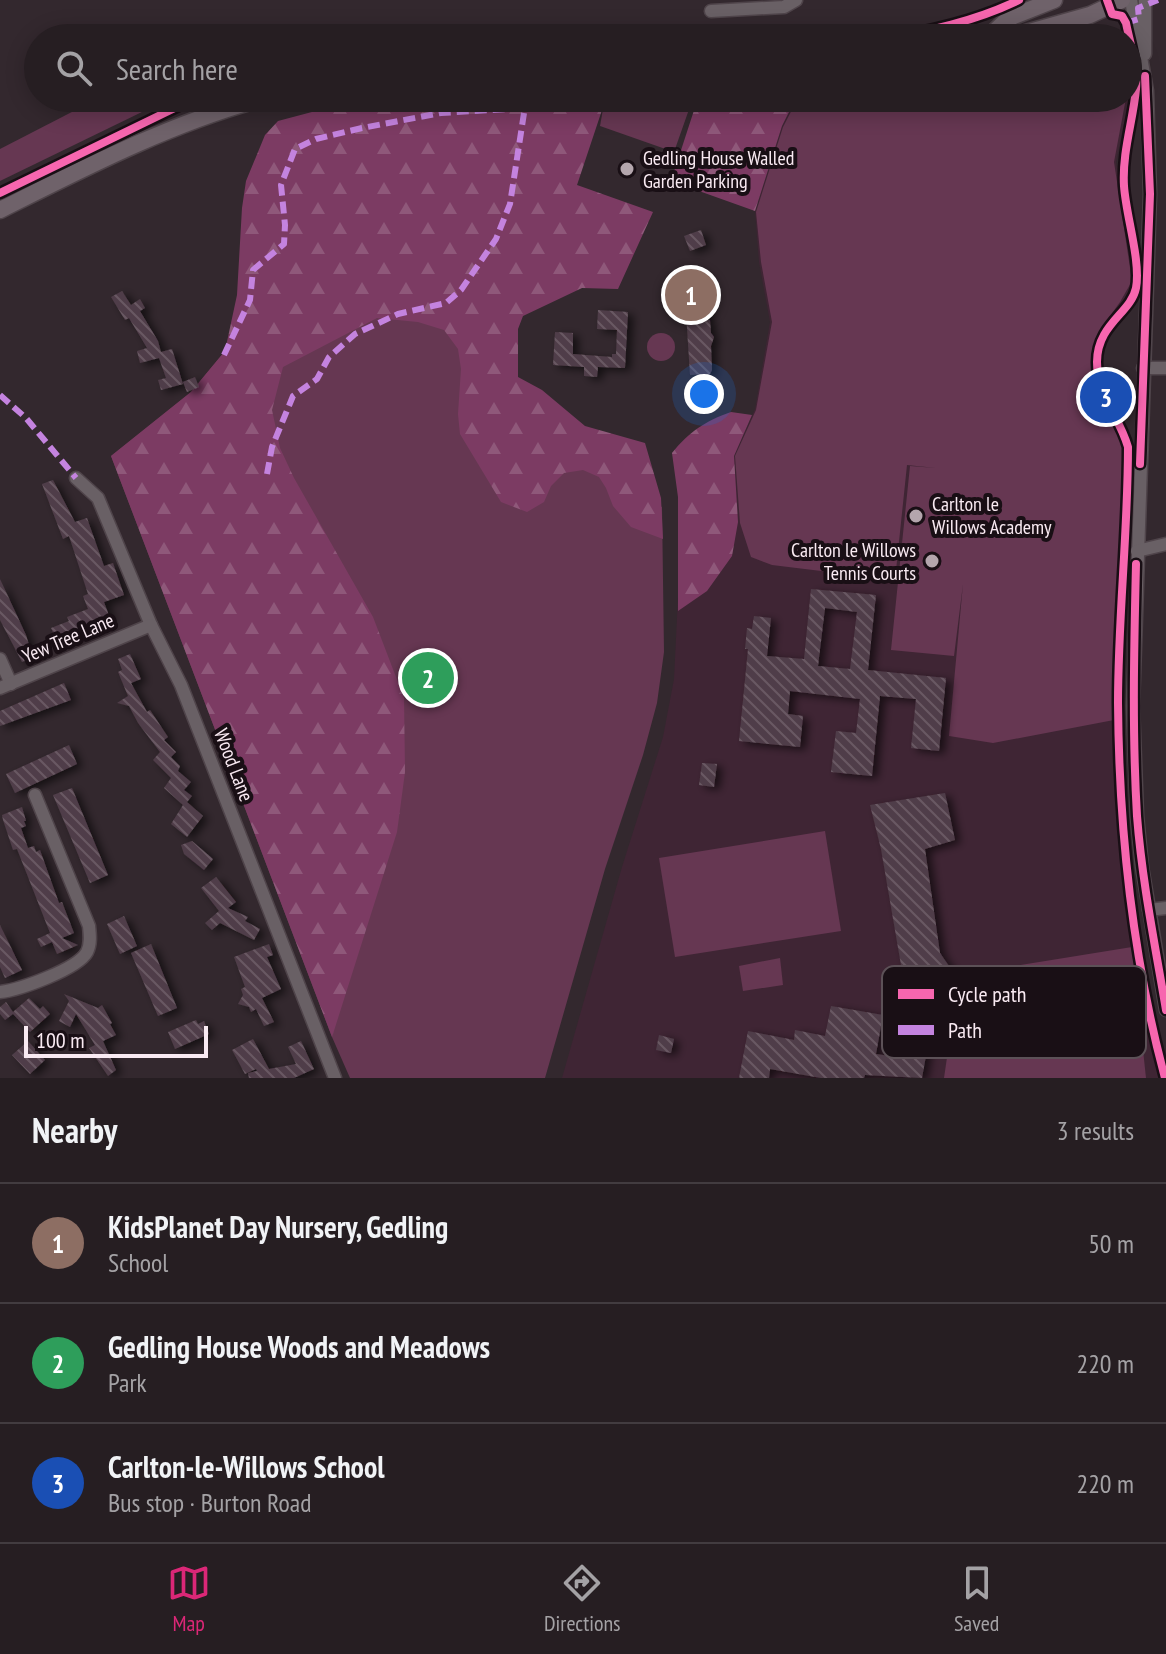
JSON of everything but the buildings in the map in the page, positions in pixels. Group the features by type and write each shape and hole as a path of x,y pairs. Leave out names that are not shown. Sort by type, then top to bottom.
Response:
{"main road":[{"path":"1003,24 1009,18 1054,0"},
{"path":"1058,24 1090,15 1122,0"},
{"path":"0,210 155,134 213,112"}],"street":[{"path":"711,11 784,7 796,0"},
{"path":"1131,0 1136,24"},
{"path":"1145,0 1150,194 1133,706 1137,816 1166,1010"},
{"path":"1142,55 1145,70"},
{"path":"1143,368 1166,368"},
{"name":"Wood Lane","path":"76,478 98,498 151,625 181,685 335,1078"},
{"path":"1137,551 1166,544"},
{"name":"Yew Tree Lane","path":"5,686 151,625"},
{"path":"0,659 5,686"},
{"path":"0,992 61,971 84,957 88,950 89,926 35,795"},
{"path":"33,835 48,830"},
{"path":"1149,910 1166,908"}],"shaded area":[{"path":"72,112 142,112 0,181 0,149"},
{"path":"602,112 688,112 674,152 600,126"},
{"name":"Carlton le Willows Academy","path":"789,112 1126,112 1116,162 1134,280 1122,304 1099,334 1094,360 1098,391 1122,432 1126,450 1119,725 1123,825 1131,908 1142,966 882,966 882,1058 1146,1058 1146,989 1166,1078 562,1078 663,737 674,679 679,577 755,409 770,322 759,262 755,211"},
{"path":"791,112 1123,112 1114,162 1132,281 1098,333 1092,361 1095,395 1119,435 1123,450 1114,720 993,743 949,736 963,584 954,656 891,650 910,466 936,468 907,465 895,580 772,565 751,557 740,523 735,456 756,410 772,322 756,212 783,127"},
{"path":"429,292 516,436 662,507 664,652 657,703 545,1078 350,1078 111,456 191,392 225,351"},
{"path":"661,333 671,337 675,347 671,357 661,361 651,357 647,347 651,337"},
{"path":"825,831 841,931 675,957 659,858"},
{"path":"1132,947 1134,966 1014,966"},
{"path":"780,958 783,985 743,991 739,966"},
{"path":"947,1058 1144,1058 1146,1078 944,1078"}],"green space":[{"path":"312,112 601,112 577,185 653,212 618,289 582,288 523,316 518,329 518,377 542,390 585,426 645,443 661,498 663,539 631,527 613,506 599,477 583,470 564,473 551,486 544,502 527,512 501,502 460,434 461,369 458,349 444,330 418,322 377,318 283,367 272,410 280,448 373,617 404,698 405,772 397,832 332,1037 111,456 191,392 225,351 237,295 246,181 265,135 278,121"},
{"path":"693,112 789,112 755,211 671,181"},
{"path":"731,412 752,415 734,456 738,522 732,556 707,591 678,611 678,497 672,453 698,428"}],"marked path":[{"path":"1126,23 1139,19 1138,8 1158,0"},
{"path":"224,355 250,300 253,270 284,244 281,185 295,149 316,139 362,128 458,112"},
{"path":"267,474 272,447 293,396 317,379 329,357 355,334 398,314 446,303 461,290 496,239 510,204 524,112"},
{"path":"0,395 26,418 76,478"}],"cycle path":[{"path":"954,24 1019,0"},
{"path":"1107,0 1112,14 1122,16 1126,24"},
{"path":"1140,464 1150,194 1145,76"},
{"path":"0,193 167,112"},
{"path":"1132,112 1124,173 1125,198 1135,252 1136,288 1128,305 1102,338 1097,362 1104,396 1128,447 1118,671 1119,750 1125,845 1141,966"},
{"path":"1136,564 1134,722 1137,816 1145,889 1166,1010"},
{"path":"1146,995 1165,1078"}],"place":[{"name":"Gedling House Walled Garden Parking","path":"627,169"},
{"name":"KidsPlanet Day Nursery, Gedling","path":"691,295"},
{"name":"Carlton-le-Willows School","path":"1106,397"},
{"name":"Carlton le Willows Academy","path":"916,516"},
{"name":"Carlton le Willows Tennis Courts","path":"932,561"},
{"name":"Gedling House Woods and Meadows","path":"428,678"}]}
